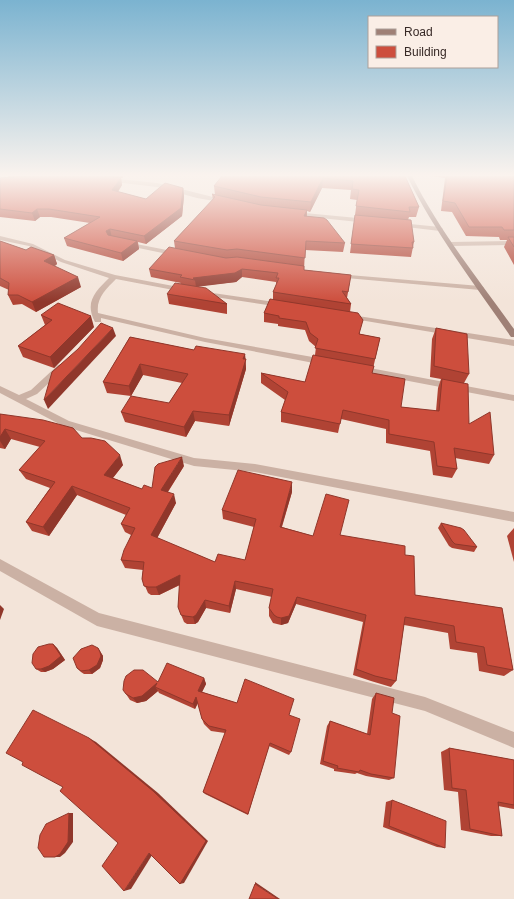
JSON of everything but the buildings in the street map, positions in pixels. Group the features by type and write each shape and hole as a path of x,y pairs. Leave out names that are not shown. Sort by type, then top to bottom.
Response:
{"main road":[{"path":"433,218 480,288 513,331"}],"street":[{"path":"336,218 378,222"},
{"path":"393,224 440,229"},
{"path":"0,238 31,245 63,261 114,277 288,306"},
{"path":"119,243 185,256"},
{"path":"451,244 514,243"},
{"path":"332,275 480,288"},
{"path":"97,331 102,325 95,314 94,306 96,296 114,277"},
{"path":"95,314 205,340 336,365"},
{"path":"342,315 514,343"},
{"path":"18,399 34,392 66,364"},
{"path":"352,368 514,398"},
{"path":"0,389 66,424 194,462 255,468 514,517"},
{"path":"0,565 96,620 425,704 514,740"}]}
